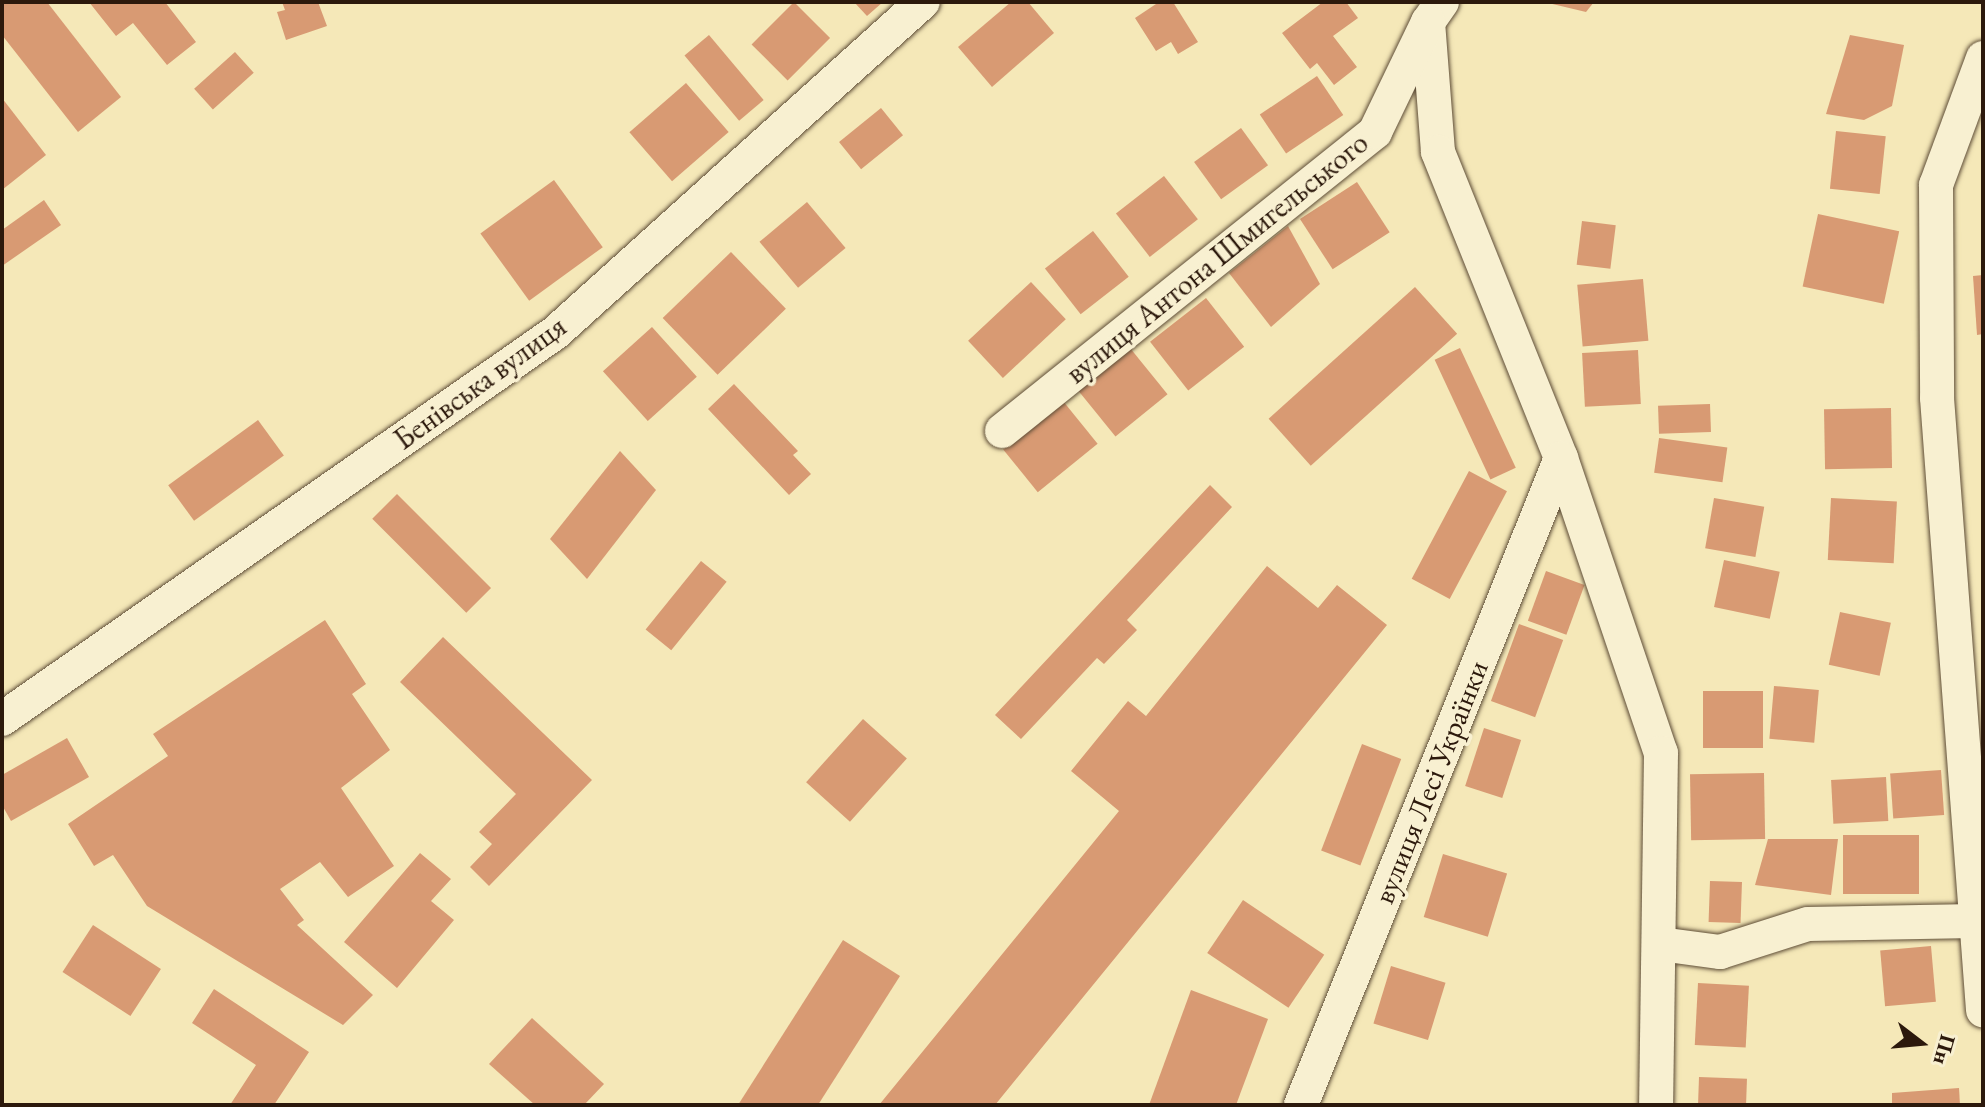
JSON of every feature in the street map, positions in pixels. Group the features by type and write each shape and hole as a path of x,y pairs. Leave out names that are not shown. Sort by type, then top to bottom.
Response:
{"street":[{"name":"Бенівська вулиця","path":"2,719 555,333 923,2"},
{"name":"вулиця Антона Шмигельського","path":"1002,431 1375,132 1435,12"},
{"path":"1435,12 1438,152 1561,458 1661,753 1656,1105"},
{"path":"1983,58 1936,185 1937,398 1983,1010"},
{"name":"вулиця Лесі Українки","path":"1301,1105 1561,458"},
{"path":"1660,944 1720,952 1808,924 1976,921"}],"building":[{"path":"2,2 47,2 121,97 78,132 2,35"},
{"path":"89,2 165,2 196,42 167,65 133,23 116,36"},
{"path":"282,2 318,2 327,26 286,40 277,12 285,10"},
{"path":"794,2 830,38 788,80 752,44"},
{"path":"854,2 883,2 867,16"},
{"path":"1011,2 1028,2 1054,33 992,87 958,47"},
{"path":"1159,2 1173,2 1198,42 1178,54 1171,42 1156,51 1135,18"},
{"path":"1323,2 1346,2 1358,18 1333,36 1357,67 1334,85 1317,63 1310,69 1282,33"},
{"path":"1544,2 1594,2 1586,12"},
{"path":"709,35 764,100 739,121 684,56"},
{"path":"1850,35 1904,45 1892,106 1864,120 1826,114"},
{"path":"235,52 254,73 213,110 194,89"},
{"path":"1317,76 1343,115 1286,154 1260,115"},
{"path":"686,83 729,132 672,181 629,132"},
{"path":"2,98 46,155 2,190"},
{"path":"881,108 903,135 861,169 839,142"},
{"path":"1241,128 1268,165 1221,199 1194,162"},
{"path":"1836,131 1886,136 1880,194 1830,189"},
{"path":"1164,176 1198,219 1150,257 1116,214"},
{"path":"554,180 603,247 529,301 480,233"},
{"path":"1357,182 1390,232 1333,269 1300,219"},
{"path":"44,200 61,225 2,266 2,230"},
{"path":"807,202 846,248 798,288 760,242"},
{"path":"1818,214 1899,231 1884,304 1803,286"},
{"path":"1582,221 1616,225 1610,269 1577,265"},
{"path":"1288,226 1320,284 1271,327 1229,273"},
{"path":"1093,231 1129,277 1081,314 1045,269"},
{"path":"731,252 786,309 718,375 663,318"},
{"path":"1983,275 1983,334 1977,335 1973,276"},
{"path":"1643,279 1648,341 1583,347 1577,285"},
{"path":"1031,282 1066,319 1003,378 968,341"},
{"path":"1415,287 1457,334 1311,466 1269,419"},
{"path":"1206,298 1244,347 1188,391 1150,342"},
{"path":"652,327 697,377 648,421 603,371"},
{"path":"1126,343 1168,394 1115,436 1074,385"},
{"path":"1460,348 1516,468 1490,479 1435,360"},
{"path":"1638,350 1641,404 1585,407 1582,353"},
{"path":"734,384 798,451 793,455 811,474 789,495 708,409"},
{"path":"1063,401 1098,444 1038,492 1003,449"},
{"path":"1710,404 1711,432 1659,434 1658,406"},
{"path":"1891,408 1892,468 1825,469 1824,409"},
{"path":"258,420 284,456 194,521 168,485"},
{"path":"1659,438 1727,448 1722,482 1654,473"},
{"path":"620,451 656,490 587,579 550,539"},
{"path":"1469,471 1507,491 1450,599 1412,579"},
{"path":"1210,485 1232,507 1127,620 1137,630 1104,664 1097,658 1021,739 995,715"},
{"path":"397,494 491,588 466,613 372,519"},
{"path":"1714,498 1764,507 1755,557 1705,548"},
{"path":"1831,498 1897,501 1894,563 1828,560"},
{"path":"1724,560 1780,572 1770,619 1714,607"},
{"path":"701,561 727,582 671,650 646,629"},
{"path":"1267,566 1318,608 1337,585 1387,625 995,1105 879,1105 1119,811 1071,771 1128,701 1146,716"},
{"path":"1546,571 1585,585 1566,635 1528,621"},
{"path":"1840,612 1891,623 1880,676 1829,665"},
{"path":"325,620 366,684 352,694 390,750 341,788 394,866 348,897 320,862 280,889 304,920 297,925 373,995 343,1025 147,906 113,855 94,866 68,824 168,756 153,734"},
{"path":"1519,624 1563,640 1535,717 1491,701"},
{"path":"443,637 592,780 489,886 470,867 492,844 479,832 516,794 400,682"},
{"path":"1774,686 1819,690 1814,743 1769,739"},
{"path":"1703,691 1763,691 1763,748 1703,748"},
{"path":"863,719 907,758 850,822 806,782"},
{"path":"1484,728 1521,740 1502,798 1465,786"},
{"path":"67,738 89,777 11,821 2,805 2,775"},
{"path":"1362,744 1401,759 1360,865 1321,850"},
{"path":"1941,770 1944,815 1893,818 1890,774"},
{"path":"1764,773 1765,839 1691,840 1690,774"},
{"path":"1886,777 1888,821 1833,824 1831,780"},
{"path":"1843,835 1919,835 1919,894 1843,894"},
{"path":"1768,839 1838,839 1831,895 1755,885"},
{"path":"420,853 451,879 431,901 454,920 397,988 344,942"},
{"path":"1443,854 1507,874 1488,937 1424,917"},
{"path":"1710,881 1742,882 1741,923 1709,922"},
{"path":"1243,900 1324,955 1288,1008 1207,953"},
{"path":"93,925 161,969 130,1016 63,972"},
{"path":"843,940 900,976 818,1105 738,1105"},
{"path":"1931,946 1936,1002 1885,1006 1880,950"},
{"path":"1391,966 1446,983 1428,1040 1373,1023"},
{"path":"1698,983 1749,986 1746,1048 1695,1045"},
{"path":"214,989 309,1052 274,1105 230,1105 256,1065 192,1023"},
{"path":"1191,990 1268,1019 1236,1105 1149,1105"},
{"path":"532,1018 604,1084 584,1105 535,1105 489,1064"},
{"path":"1699,1077 1747,1079 1746,1105 1698,1105"},
{"path":"1959,1088 1960,1105 1892,1105 1892,1093"}]}
